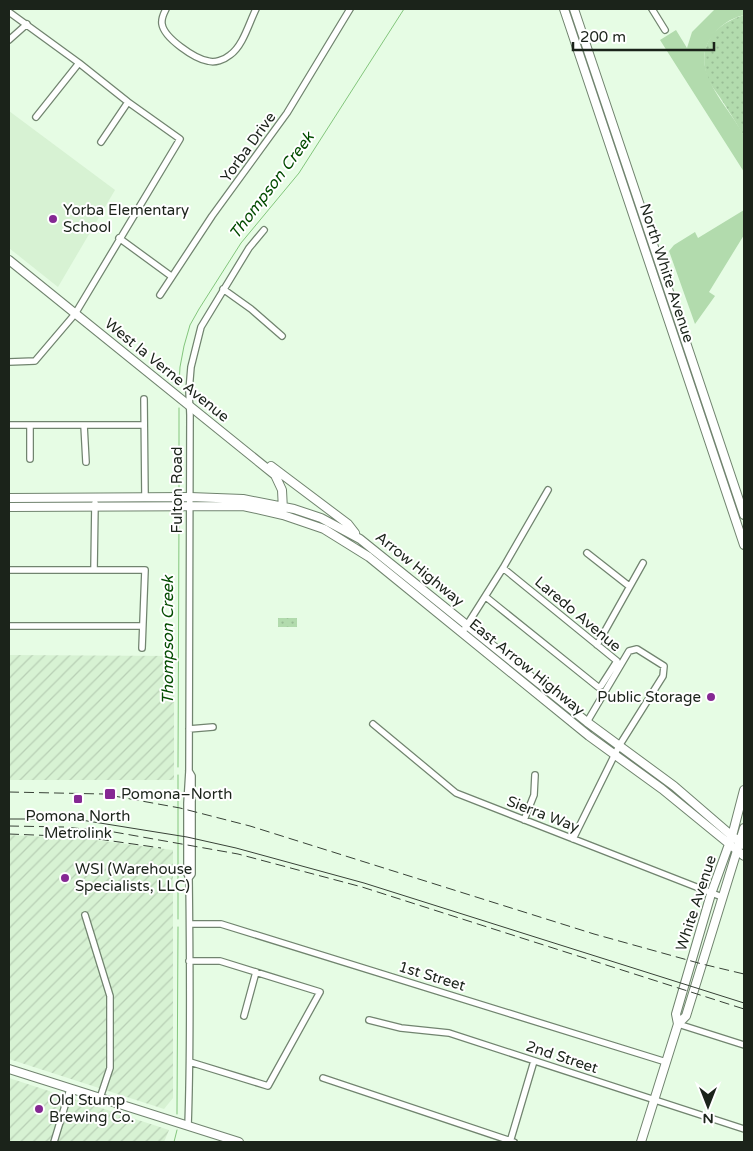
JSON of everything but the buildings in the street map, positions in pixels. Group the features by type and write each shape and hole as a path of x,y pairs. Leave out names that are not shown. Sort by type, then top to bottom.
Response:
{"main road":[{"name":"North White Avenue","path":"564,9 744,545"},
{"name":"North White Avenue","path":"574,9 744,515"},
{"name":"West la Verne Avenue","path":"9,260 275,476 282,490 283,515"},
{"path":"250,454 256,454 348,524 360,538"},
{"name":"Arrow Highway","path":"9,498 190,497 243,499 283,506 321,518 360,538 587,722 674,786 731,840 742,843"},
{"path":"9,507 243,506 283,515"},
{"name":"East Arrow Highway","path":"283,515 324,530 355,547 589,736 731,840 737,850 744,856"},
{"name":"White Avenue","path":"678,1024 676,1014 711,894 731,840 744,790"},
{"name":"White Avenue","path":"641,1142 678,1024 686,1016 737,850 742,843 744,828"},
{"path":"9,1069 239,1142"}],"street":[{"path":"165,9 162,24 165,33 198,58 209,62 223,60 231,55 239,45 256,9"},
{"name":"Yorba Drive","path":"160,295 212,216 287,113 348,9"},
{"path":"652,9 665,30"},
{"path":"9,12 180,139 75,314 35,361 9,362"},
{"path":"9,40 27,24"},
{"path":"36,117 78,62"},
{"path":"101,142 128,102"},
{"name":"Fulton Road","path":"188,1126 190,878 188,874 187,804 189,771 189,391 191,367 201,327 223,289 264,230"},
{"path":"119,238 171,276"},
{"path":"223,289 282,336"},
{"path":"144,399 145,497"},
{"path":"30,425 30,460"},
{"path":"84,425 86,462"},
{"path":"9,426 144,425"},
{"path":"462,632 486,597 548,490"},
{"path":"94,570 95,498"},
{"path":"355,547 360,538"},
{"path":"587,553 629,586"},
{"path":"597,645 643,562"},
{"name":"Laredo Avenue","path":"486,597 598,687 601,686 617,661 503,568"},
{"path":"9,570 145,570 142,648"},
{"path":"9,626 142,626"},
{"path":"573,839 614,754 663,676 664,666 637,649 629,651 587,722"},
{"name":"Sierra Way","path":"373,724 456,793 722,897"},
{"path":"189,729 209,729 213,727"},
{"path":"524,820 534,795 535,775"},
{"path":"86,914 110,996 110,1068 100,1098"},
{"name":"1st Street","path":"190,924 221,924 666,1062"},
{"path":"189,961 220,961 320,992 268,1086 190,1062"},
{"path":"244,1016 256,972"},
{"name":"2nd Street","path":"369,1020 401,1028 449,1033 744,1129"},
{"path":"678,1024 744,1045"},
{"path":"323,1078 511,1142 534,1061"},
{"path":"54,1142 70,1089"}],"shaded area":[{"path":"715,9 744,9 744,15 725,23 714,33 706,49 704,60 710,81 743,135 745,146 744,172 660,40 676,30 687,48 692,32"},
{"path":"744,15 744,136 709,81 704,55 711,37 717,30"},
{"name":"Yorba Elementary School","path":"9,111 115,190 58,287 9,248"},
{"path":"744,210 744,235 709,292 715,296 695,324 669,251 674,245 695,232 698,238"},
{"path":"278,618 297,618 297,627 278,627"},
{"path":"9,655 174,656 174,780 9,780"},
{"path":"9,835 87,839 173,850 173,1098 164,1109 9,1059"},
{"path":"9,1078 169,1130 164,1142 9,1142"}],"waterway":[{"name":"Thompson Creek","path":"179,385 184,346 190,325 199,309 241,243 299,173 404,9"},
{"name":"Thompson Creek","path":"179,408 179,491"},
{"name":"Thompson Creek","path":"178,767 179,513"},
{"name":"Thompson Creek","path":"178,775 178,919"},
{"name":"Thompson Creek","path":"177,1114 178,927"},
{"name":"Thompson Creek","path":"174,1142 177,1130"}],"tram line":[{"path":"9,819 75,819 187,837 236,848 364,883 744,1003"}],"railway":[{"path":"9,792 103,794 180,808 250,826 594,934 744,974"},
{"path":"9,826 64,827 114,832 238,854 362,887 744,1009"},
{"path":"9,834 84,837 161,848"}],"place":[{"name":"Yorba Elementary School","path":"53,219"},
{"name":"Public Storage","path":"711,697"},
{"name":"Pomona–North","path":"110,794"},
{"name":"Pomona North Metrolink","path":"78,799"},
{"name":"WSI (Warehouse Specialists, LLC)","path":"65,878"},
{"name":"Old Stump Brewing Co.","path":"39,1109"}]}
